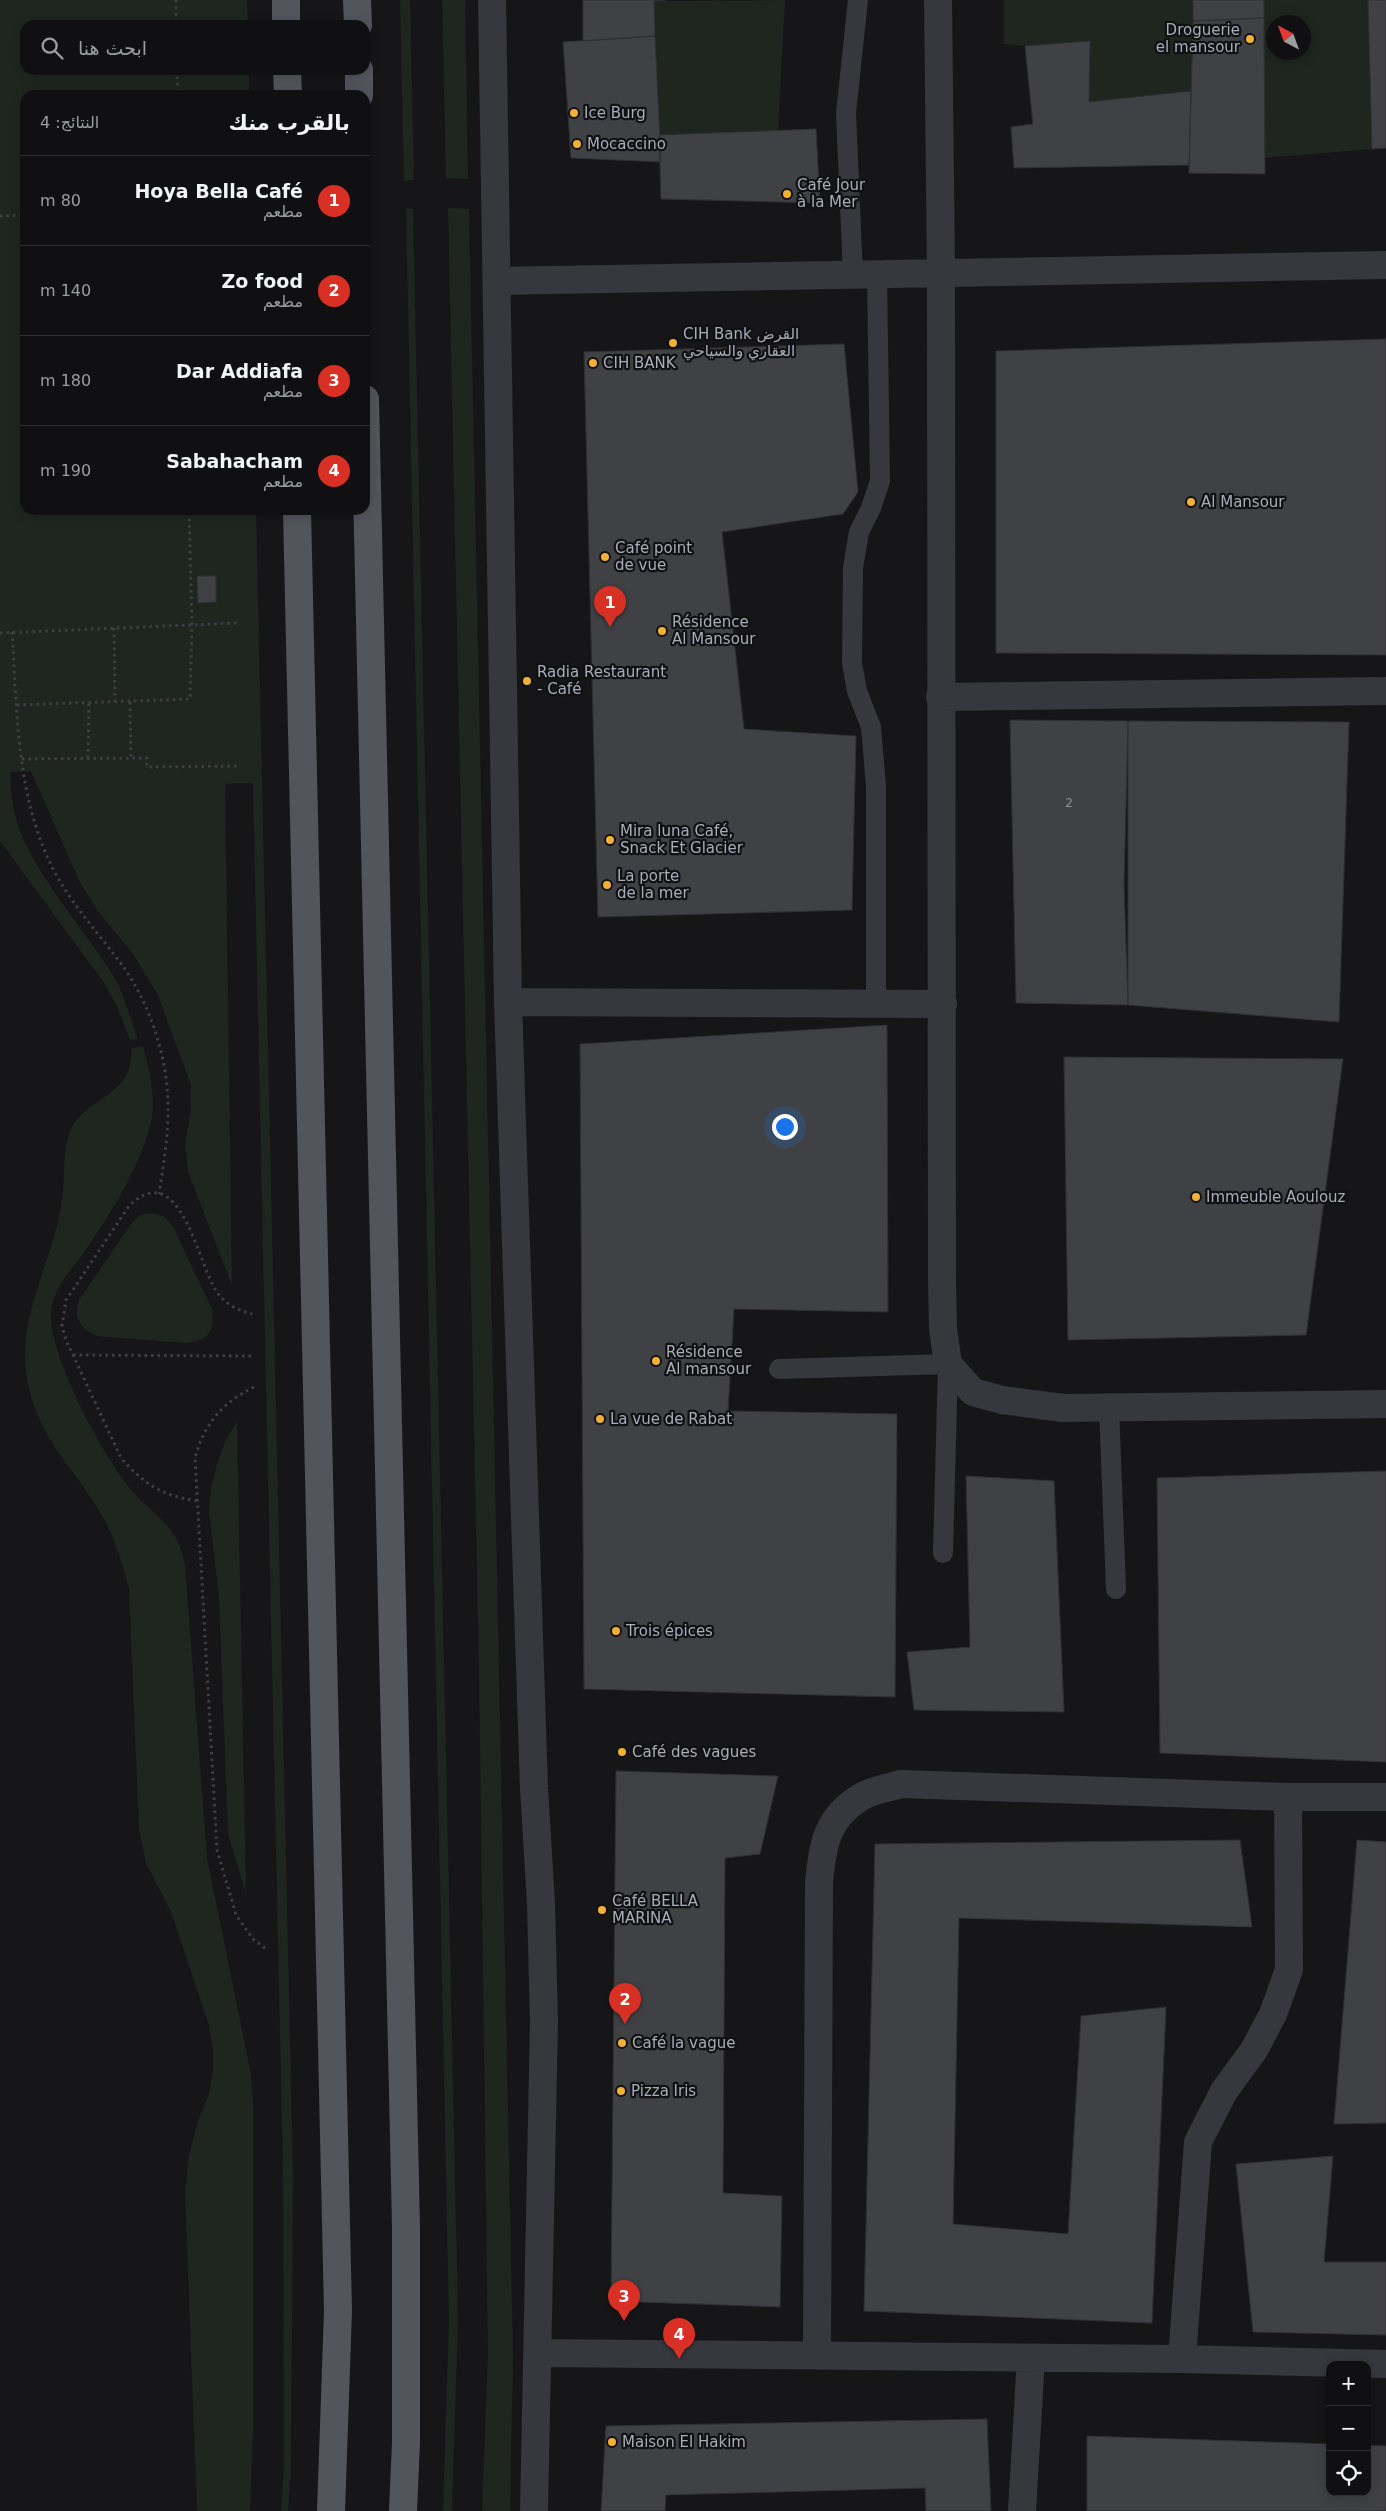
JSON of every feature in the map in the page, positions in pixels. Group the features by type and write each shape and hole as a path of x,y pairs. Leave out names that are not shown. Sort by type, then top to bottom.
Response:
{"main road":[{"path":"286,0 286,20"},
{"path":"357,0 358,20"},
{"path":"287,75 288,90"},
{"path":"358,75 359,90"},
{"path":"297,515 338,2292 331,2511"},
{"path":"368,515 406,2227 406,2432 403,2511"}],"street":[{"path":"492,0 498,281 508,1002 534,1788 542,1904 544,2021 534,2511"},
{"path":"938,0 941,273 940,697 943,1328 948,1364 973,1392 1002,1400 1063,1408 1386,1404"},
{"path":"498,281 1386,265"},
{"path":"940,697 1386,692"},
{"path":"508,1002 942,1004"},
{"path":"817,2355 819,1882 823,1848 834,1819 861,1796 901,1784 1288,1797 1386,1797"},
{"path":"1182,2359 1198,2142 1224,2091 1254,2050 1273,2014 1289,1970 1288,1797"},
{"path":"538,2353 1182,2359 1386,2364"},
{"path":"1022,2511 1031,2358"}],"lane":[{"path":"858,0 846,113 865,274 880,481 871,508 859,532 852,568 852,663 857,691 871,727 876,786 876,1004"},
{"path":"779,1369 948,1364 943,1553"},
{"path":"1109,1407 1116,1589"}],"path":[{"path":"176,0 176,20"},
{"path":"177,75 178,90"},
{"path":"0,216 20,215"},
{"path":"17,705 190,700 192,624 189,515"},
{"path":"0,633 237,623"},
{"path":"114,628 115,702"},
{"path":"12,632 26,792 47,858 64,887 135,986 161,1055 168,1111 159,1194"},
{"path":"130,702 131,758"},
{"path":"88,758 89,703"},
{"path":"22,759 147,758 147,767 240,766"},
{"path":"197,1501 171,1496 152,1487 135,1474 121,1458 73,1355 62,1326 66,1300 130,1206 137,1199 148,1194 159,1194 169,1197 182,1212 216,1292 238,1310 252,1314"},
{"path":"73,1355 253,1356"},
{"path":"254,1388 237,1396 222,1408 209,1423 200,1439 195,1458 217,1850 236,1915 253,1939 266,1948"}],"shaded area":[{"path":"0,0 247,0 248,20 20,20 20,75 249,75 249,90 20,90 20,515 256,515 293,2175 291,2467 288,2511 281,2511 284,2467 283,2174 253,783 225,784 232,1285 188,1172 185,1146 191,1108 191,1085 157,993 133,954 98,911 80,883 31,771 10,772 13,806 18,825 36,863 48,882 113,975 122,993 138,1039 130,1040 116,1004 102,980 0,841"},
{"path":"400,0 410,0 414,180 404,181"},
{"path":"442,0 465,0 468,179 446,178"},
{"path":"785,0 778,131 659,135 654,1"},
{"path":"1004,0 1193,0 1191,91 1089,102 1090,41 1025,46 1004,44"},
{"path":"1264,0 1368,0 1372,149 1265,158"},
{"path":"406,208 413,209 458,2320 452,2511 443,2511 449,2321"},
{"path":"448,208 469,209 513,2356 510,2511 482,2511 488,2352 479,1668"},
{"path":"143,1046 153,1098 151,1122 145,1141 138,1161 117,1201 58,1290 54,1299 51,1317 53,1335 60,1358 95,1434 122,1478 172,1532 182,1552 185,1565 207,1858 251,2074 253,2105 253,2435 250,2511 197,2511 185,2191 189,2155 198,2121 209,2094 213,2071 213,2049 209,2025 172,1914 146,1863 139,1830 129,1589 117,1548 107,1525 42,1425 28,1384 25,1360 26,1336 30,1313 58,1223 63,1191 66,1146 71,1129 82,1114 119,1085 128,1070 132,1048"},
{"path":"153,1213 165,1217 173,1227 212,1309 211,1329 201,1340 187,1343 96,1336 86,1330 79,1322 77,1306 79,1300 131,1224 140,1215"},
{"path":"237,1421 246,1893 228,1834 219,1597 209,1512 211,1488 217,1464 225,1442"}],"building":[{"path":"583,0 666,0 654,1 655,36 583,41"},
{"path":"1193,0 1264,0 1264,18 1193,21"},
{"path":"1368,0 1386,0 1386,148 1372,149"},
{"path":"1264,18 1265,174 1189,173 1193,21"},
{"path":"655,36 661,162 571,158 563,42"},
{"path":"1090,41 1089,102 1191,91 1189,165 1014,168 1011,127 1033,124 1025,46"},
{"path":"816,129 820,203 661,199 659,135"},
{"name":"Al Mansour","path":"1386,339 1386,655 996,653 996,351"},
{"name":"Résidence Al Mansour","path":"844,344 858,492 843,514 722,532 744,729 856,736 852,910 598,917 584,352"},
{"path":"197,576 216,576 216,602 198,603"},
{"path":"1010,720 1128,721 1124,885 1128,1005 1016,1003"},
{"path":"1128,721 1349,722 1339,1022 1128,1005"},
{"name":"Résidence Al mansour","path":"887,1025 888,1312 734,1309 728,1411 897,1414 895,1697 584,1689 580,1044"},
{"name":"Immeuble Aoulouz","path":"1064,1057 1343,1059 1306,1335 1068,1340"},
{"path":"1386,1471 1386,1762 1160,1753 1157,1478"},
{"path":"966,1476 1054,1481 1064,1712 914,1710 907,1652 970,1647"},
{"path":"616,1771 778,1776 760,1854 725,1858 723,2193 782,2196 780,2307 611,2301"},
{"path":"1240,1840 1252,1927 959,1918 953,2224 1068,2234 1081,2016 1166,2007 1152,2323 864,2311 875,1844"},
{"path":"1357,1840 1386,1842 1386,2123 1334,2124"},
{"path":"1333,2156 1324,2262 1386,2262 1386,2335 1253,2332 1236,2164"},
{"path":"987,2419 991,2511 926,2511 925,2488 666,2495 665,2511 601,2511 606,2426"},
{"path":"1087,2436 1326,2444 1326,2496 1371,2496 1371,2445 1386,2446 1386,2511 1087,2511"}],"place":[{"name":"Droguerie el mansour","path":"1250,39"},
{"name":"Ice Burg","path":"574,113"},
{"name":"Mocaccino","path":"577,144"},
{"name":"Café Jour à la Mer","path":"787,194"},
{"name":"CIH Bank القرض العقاري والسياحي","path":"673,343"},
{"name":"CIH BANK","path":"593,363"},
{"name":"Al Mansour","path":"1191,502"},
{"name":"Café point de vue","path":"605,557"},
{"name":"Hoya Bella Café","path":"610,627"},
{"name":"Résidence Al Mansour","path":"662,631"},
{"name":"Radia Restaurant - Café","path":"527,681"},
{"name":"Mira luna Café, Snack Et Glacier","path":"610,840"},
{"name":"La porte de la mer","path":"607,885"},
{"name":"Immeuble Aoulouz","path":"1196,1197"},
{"name":"Résidence Al mansour","path":"656,1361"},
{"name":"La vue de Rabat","path":"600,1419"},
{"name":"Trois épices","path":"616,1631"},
{"name":"Café des vagues","path":"622,1752"},
{"name":"Café BELLA MARINA","path":"602,1910"},
{"name":"Zo food","path":"625,2024"},
{"name":"Café la vague","path":"622,2043"},
{"name":"Pizza Iris","path":"621,2091"},
{"name":"Dar Addiafa","path":"624,2321"},
{"name":"Sabahacham","path":"679,2359"},
{"name":"Maison El Hakim","path":"612,2442"}]}
